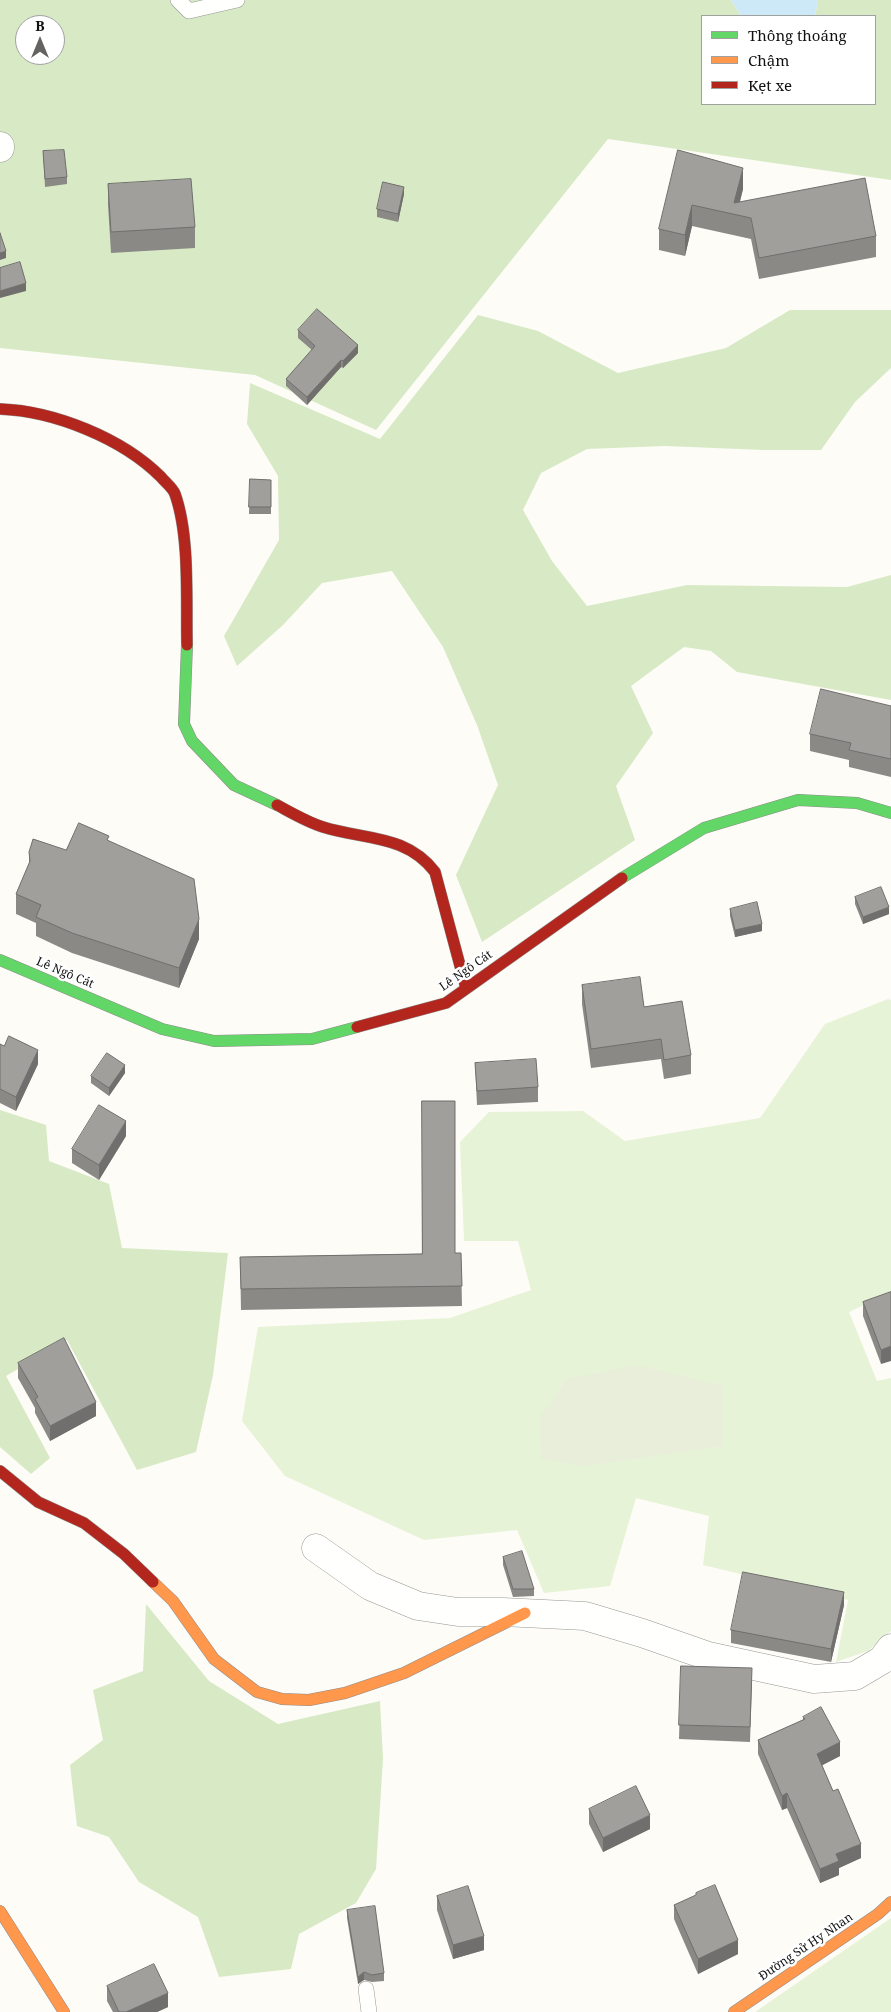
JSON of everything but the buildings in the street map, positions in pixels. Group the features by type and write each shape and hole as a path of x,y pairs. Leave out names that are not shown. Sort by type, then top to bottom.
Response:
{"street":[{"path":"0,409 25,410 95,432 147,463 175,492 184,533 187,648 184,724 192,741 234,785 322,827 408,848 426,859 435,872 466,988"},
{"name":"Lê Ngô Cát","path":"0,960 162,1029 214,1041 312,1039 446,1003 629,873 704,828 798,800 857,803 891,813"},
{"path":"0,1471 38,1502 84,1523 124,1554 173,1601 214,1659 257,1692 282,1699 309,1700 345,1693 404,1673 524,1613"},
{"path":"316,1548 370,1586 418,1606 458,1612 585,1616 708,1656 814,1679 855,1676 882,1660 891,1648"},
{"name":"Đường Sử Hy Nhan","path":"734,2012 878,1914 891,1902"},
{"path":"0,1911 64,2012"}],"lane":[{"path":"178,0 189,11 237,0"},
{"path":"366,1989 369,2012"}],"green space":[{"path":"0,0 731,0 740,15 701,15 701,105 876,105 876,15 815,15 818,0 891,0 891,180 608,139 376,430 255,375 0,348"},
{"path":"790,310 891,310 891,368 855,402 821,450 665,446 587,449 541,473 523,510 552,561 587,606 687,585 847,587 891,575 891,700 737,672 711,651 684,647 631,686 653,733 616,786 635,840 482,942 456,875 498,785 477,725 443,647 392,571 322,583 283,625 237,666 224,636 279,540 278,476 247,424 250,383 380,439 478,315 538,331 618,373 726,348"},
{"path":"888,999 891,1000 891,1292 849,1312 877,1381 891,1378 891,1631 868,1651 836,1662 848,1600 703,1565 709,1516 636,1498 610,1586 544,1593 517,1530 424,1540 285,1476 242,1421 258,1327 450,1318 531,1290 518,1241 464,1241 460,1142 489,1112 583,1111 625,1141 760,1118 825,1024"},
{"path":"0,1110 46,1125 49,1161 109,1184 122,1248 228,1253 213,1375 196,1452 137,1470 67,1340 6,1376 50,1458 31,1474 0,1447"},
{"path":"637,1365 723,1386 723,1446 585,1466 541,1459 540,1417 567,1379"},
{"path":"146,1604 209,1681 278,1724 380,1701 383,1759 376,1869 356,1903 299,1934 291,1969 219,1977 198,1917 139,1882 109,1837 77,1826 70,1765 103,1740 93,1690 143,1671"},
{"path":"891,1918 891,2012 755,2012"}],"water":[{"path":"731,0 818,0 815,15 740,15"}],"traffic: fast":[{"path":"187,645 184,724 192,741 234,785 277,805"},
{"path":"622,878 704,828 798,800 857,803 891,813"},
{"path":"0,960 162,1029 214,1041 312,1039 357,1027"}],"traffic: slow":[{"path":"153,1582 173,1601 214,1659 257,1692 282,1699 309,1700 345,1693 404,1673 525,1613"},
{"path":"734,2012 878,1914 891,1902"},
{"path":"0,1911 64,2012"}],"traffic: jam":[{"path":"0,409 42,415 86,429 127,450 145,463 173,490 180,511 185,548 187,645"},
{"path":"277,805 323,827 398,844 424,860 435,872 466,988"},
{"path":"357,1027 446,1003 622,878"},
{"path":"0,1471 38,1502 84,1523 124,1554 153,1582"}]}
